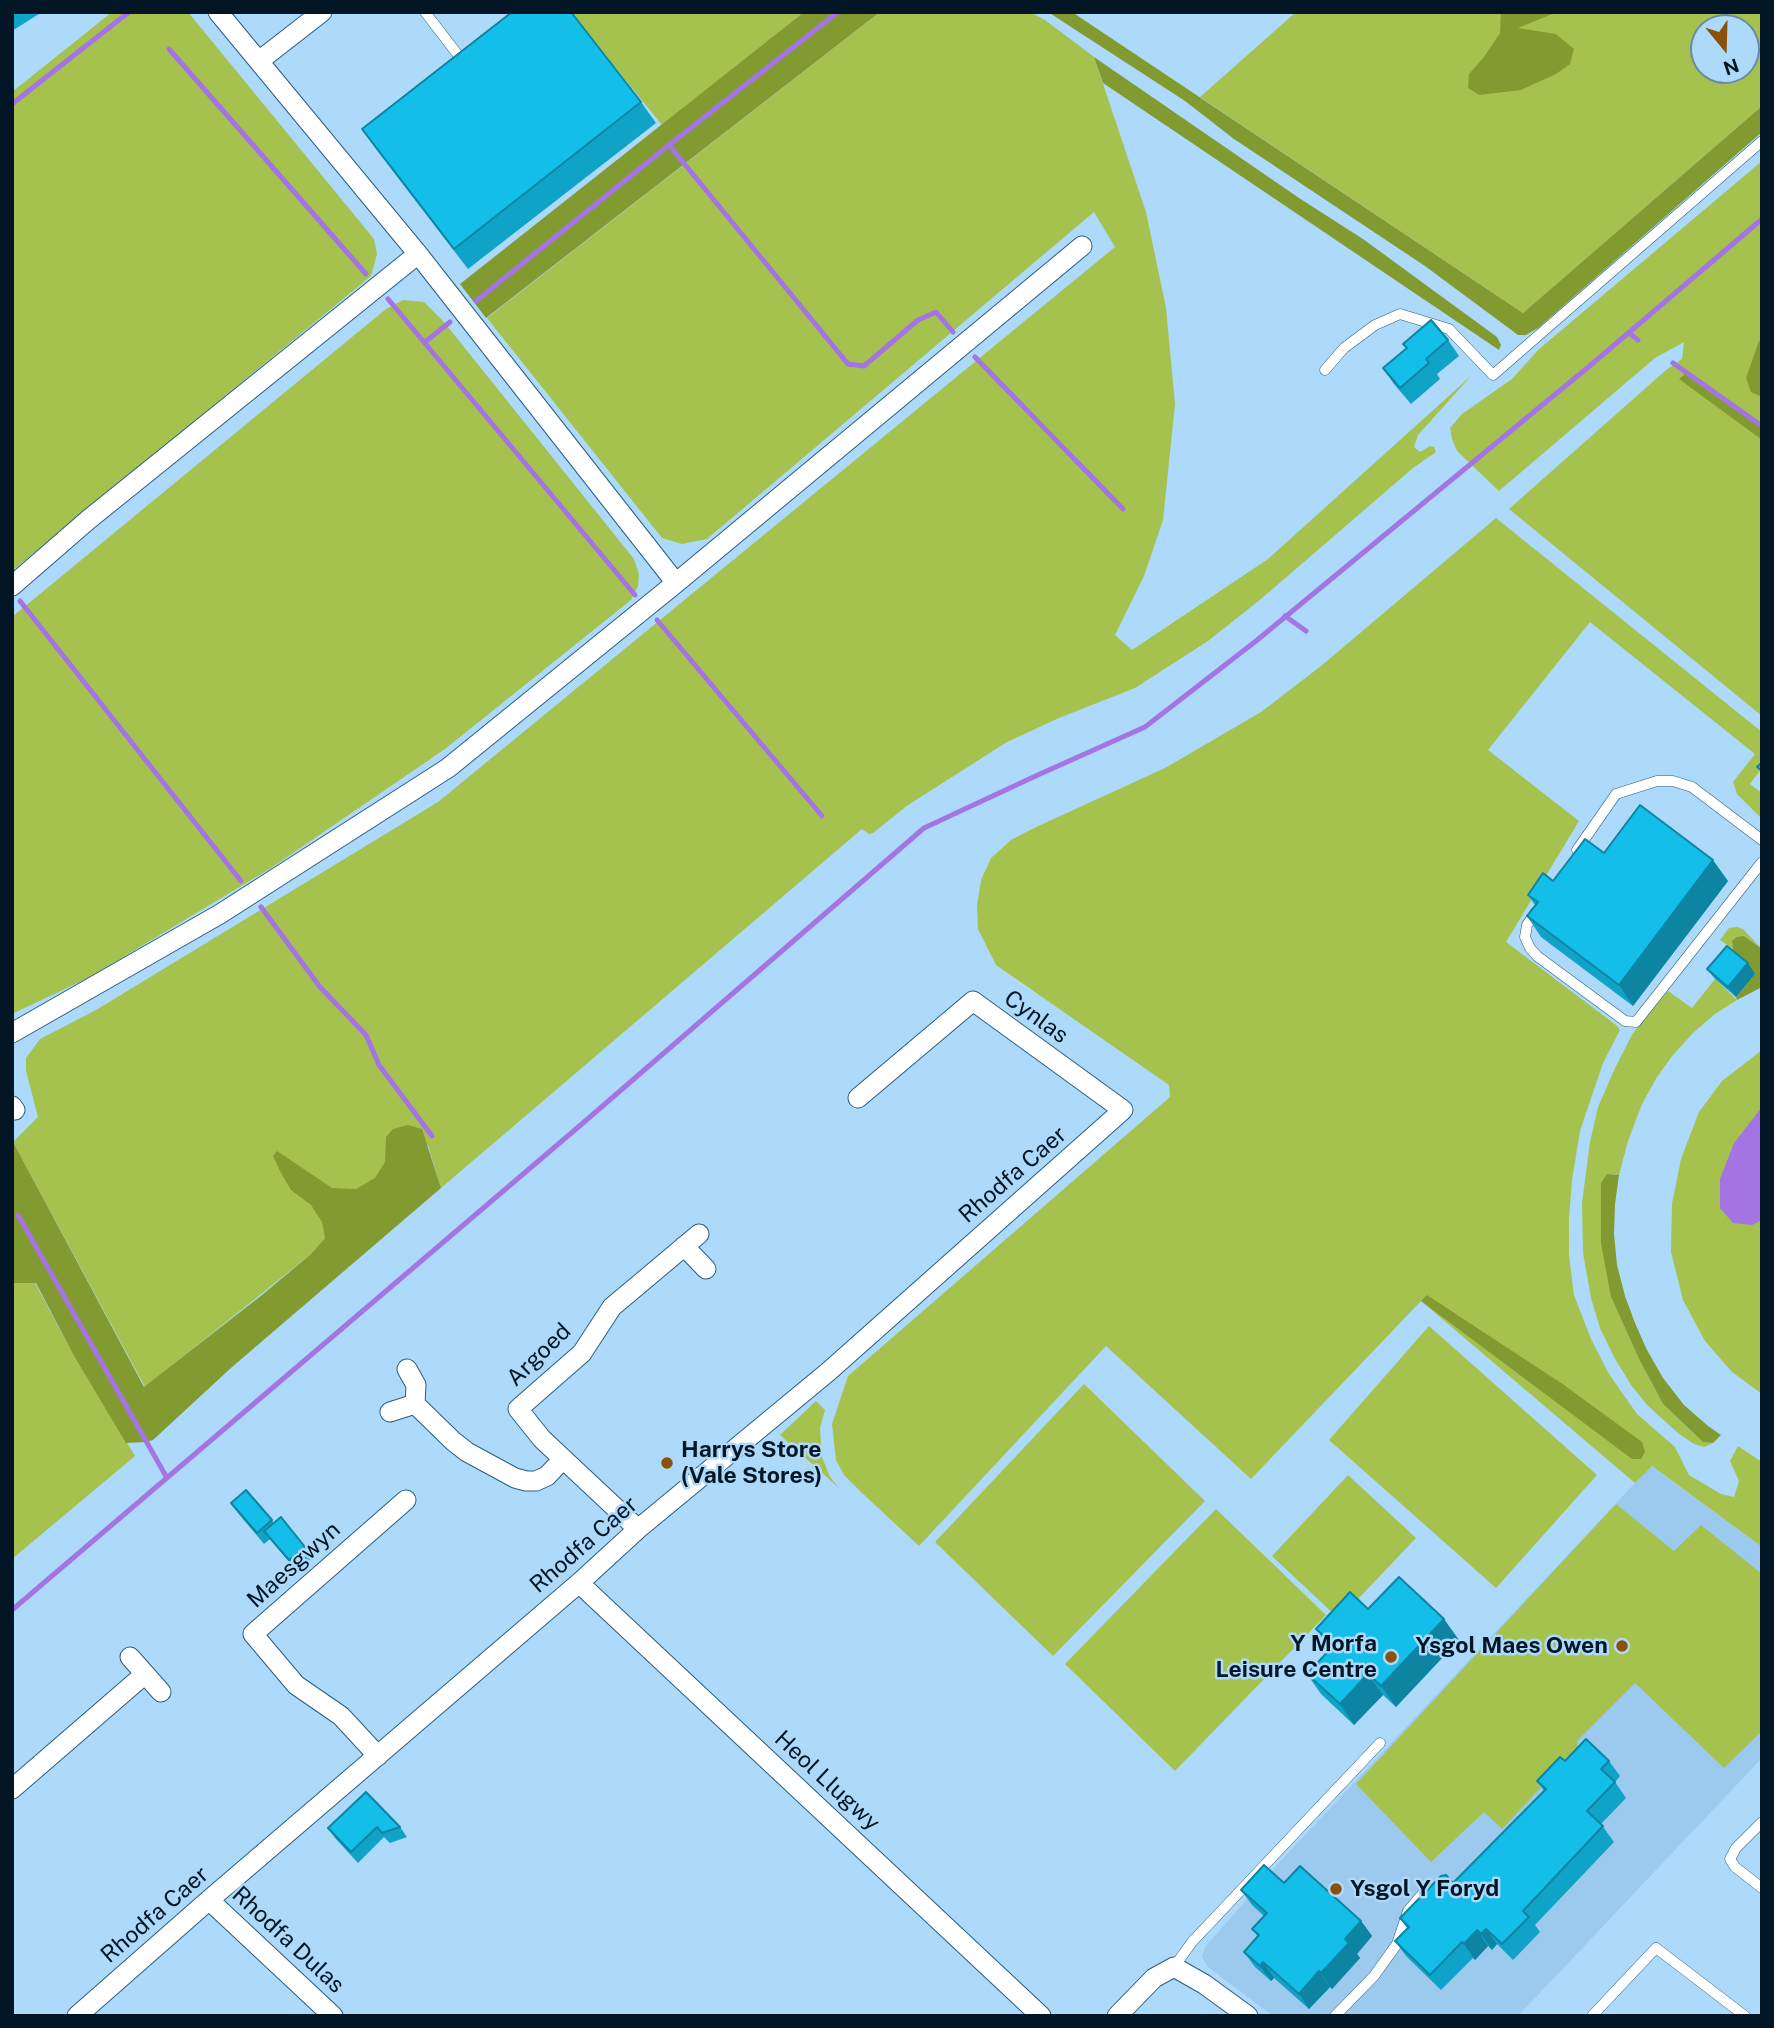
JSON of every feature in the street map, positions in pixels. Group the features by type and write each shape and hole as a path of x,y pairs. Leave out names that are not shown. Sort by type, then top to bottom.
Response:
{"street":[{"path":"218,12 418,254 677,583"},
{"path":"259,61 322,12"},
{"path":"12,1032 220,914 448,768 677,583 1082,246"},
{"path":"12,586 88,520 418,254"},
{"name":"Cynlas","path":"859,1098 973,1002 1123,1110"},
{"name":"Rhodfa Caer","path":"77,2016 579,1583 638,1529 828,1372 1123,1110"},
{"name":"Argoed","path":"638,1529 542,1439 519,1409 582,1353 612,1307 692,1240 706,1269"},
{"path":"407,1369 416,1385 415,1404"},
{"path":"415,1404 467,1452 515,1478 536,1481 547,1476 563,1459"},
{"path":"390,1412 415,1404"},
{"name":"Maesgwyn","path":"378,1756 341,1716 296,1685 253,1634 406,1500"},
{"name":"Heol Llugwy","path":"579,1583 1041,2016"},
{"path":"131,1657 162,1692"},
{"path":"12,1789 145,1674"},
{"name":"Rhodfa Dulas","path":"209,1900 329,2014"},
{"path":"1117,2016 1154,1978 1174,1967 1204,1984 1248,2016"}],"lane":[{"path":"425,12 464,65 473,58"},
{"path":"1325,370 1344,348 1375,325 1400,314 1449,329 1493,375 1762,141"},
{"path":"1571,859 1616,794 1657,781 1673,781 1692,787 1762,840"},
{"path":"1542,903 1527,925 1525,937 1536,956 1625,1021 1636,1022 1762,862"},
{"path":"1174,1967 1192,1942 1380,1743"},
{"path":"1762,1822 1735,1848 1730,1859 1735,1867 1762,1888"},
{"path":"1335,2016 1374,1976 1390,1954 1397,1944 1408,1911 1425,1891 1454,1885"},
{"path":"1594,2015 1656,1948 1745,2016"}],"shaded area":[{"path":"1762,1107 1762,1220 1752,1225 1733,1223 1720,1208 1720,1179 1734,1143"},
{"name":"Ysgol Maes Owen","path":"1651,1466 1762,1547 1762,1758 1518,2016 1273,2016 1208,1967 1202,1957 1205,1947 1276,1866"}],"green space":[{"path":"112,12 188,12 374,239 377,254 371,276 12,571 12,92"},
{"path":"570,12 804,12 662,125"},
{"path":"804,12 880,12 486,318 460,284"},
{"path":"880,12 1030,12 1094,57 1146,212 1166,308 1175,404 1163,520 1144,576 1115,635 1132,650 1268,559 1471,376 1418,435 1414,447 1420,452 1430,446 1434,447 1436,452 1413,468 1208,641 1135,688 1007,742 908,805 873,833 869,834 862,829 441,1188 428,1145 325,1238 311,1254 145,1387 13,1142 38,1117 26,1071 26,1058 40,1039 96,1010 438,802 1115,247 1094,212 707,539 682,544 662,538 487,318"},
{"path":"1048,12 1072,12 1523,313 1762,106 1762,132 1538,328 1526,335 1518,335 1425,266 1234,139 1185,101"},
{"path":"1296,12 1762,12 1762,106 1523,313 1200,97"},
{"path":"1501,12 1557,12 1518,28 1556,34 1574,49 1570,64 1556,74 1521,90 1479,95 1468,88 1469,74 1500,33"},
{"path":"1094,57 1363,239 1497,337 1501,345 1499,350 1103,83"},
{"path":"1762,161 1762,716 1509,509 1666,370 1682,359 1684,342 1655,358 1499,491 1457,451 1450,428 1462,414 1512,379 1538,350"},
{"path":"403,300 424,302 444,322 634,559 639,574 638,586 631,600 445,749 271,868 90,977 12,1014 12,617 386,309"},
{"path":"1759,341 1762,341 1762,397 1751,392 1746,378"},
{"path":"1685,374 1762,428 1762,440 1679,379"},
{"path":"1496,518 1762,732 1762,768 1750,784 1762,793 1762,819 1737,794 1733,782 1755,754 1590,622 1488,750 1579,821 1506,942 1620,1030 1603,1063 1580,1131 1569,1218 1569,1255 1574,1295 1591,1339 1609,1374 1637,1414 1675,1447 1689,1475 1721,1494 1734,1497 1739,1481 1730,1461 1738,1446 1762,1462 1762,1547 1652,1466 1635,1483 1421,1301 1251,1479 1106,1346 919,1546 844,1475 836,1460 832,1424 848,1376 1170,1097 1169,1085 996,965 978,929 977,906 981,880 991,858 1011,840 1165,768 1261,712 1321,666"},
{"path":"1729,928 1743,929 1762,949 1744,936 1732,941 1733,949 1720,940"},
{"path":"1744,936 1762,949 1762,987 1737,1000 1736,997 1755,974 1734,956 1732,941"},
{"path":"1715,979 1737,1000 1694,1032 1673,1055 1642,1104 1619,1175 1607,1174 1611,1297 1663,1404 1703,1442 1713,1443 1704,1447 1678,1433 1648,1406 1614,1357 1600,1328 1591,1298 1583,1253 1582,1203 1590,1142 1598,1107 1633,1033 1668,991 1692,1008"},
{"path":"1762,1050 1762,1394 1732,1372 1705,1341 1683,1300 1671,1252 1672,1204 1681,1159 1699,1112 1722,1081"},
{"path":"408,1125 422,1129 441,1188 232,1367 153,1440 126,1443 74,1356 36,1283 12,1283 12,1140 144,1387 262,1295 311,1254 325,1238 322,1222 311,1205 291,1190 281,1173 273,1156 277,1151 332,1188 356,1189 375,1178 385,1162 386,1137 393,1129"},
{"path":"1607,1174 1619,1175 1614,1234 1617,1265 1635,1323 1663,1378 1684,1405 1721,1435 1713,1443 1703,1442 1663,1404 1611,1297 1601,1243 1601,1183"},
{"path":"12,1283 35,1283 74,1356 135,1456 12,1559"},
{"path":"1427,1295 1564,1385 1642,1442 1645,1452 1641,1459 1632,1459 1421,1301"},
{"path":"1429,1326 1597,1475 1496,1588 1329,1440"},
{"path":"1084,1384 1205,1501 1053,1656 935,1542"},
{"path":"816,1401 825,1410 820,1428 822,1457 830,1477 840,1489 780,1435"},
{"path":"1348,1475 1416,1538 1339,1619 1272,1556"},
{"path":"1616,1504 1674,1551 1701,1525 1762,1574 1762,1731 1724,1768 1635,1683 1577,1741 1578,1748 1502,1829 1484,1812 1431,1862 1356,1784"},
{"path":"1216,1509 1326,1615 1175,1771 1065,1664"}],"building":[{"path":"512,12 571,12 641,102 454,249 362,129"},
{"path":"1431,320 1448,340 1426,359 1429,363 1400,388 1383,368 1407,348 1403,344"},
{"path":"1640,805 1713,860 1619,985 1527,916 1538,902 1528,895 1543,873 1553,881 1585,839 1604,853"},
{"path":"1727,946 1748,963 1728,987 1707,969"},
{"path":"246,1490 272,1520 257,1533 231,1503"},
{"path":"281,1517 305,1547 289,1560 264,1531"},
{"path":"1399,1577 1444,1619 1381,1686 1368,1674 1340,1704 1307,1674 1334,1645 1316,1629 1350,1592 1368,1609"},
{"path":"1586,1739 1609,1761 1601,1769 1615,1782 1587,1811 1603,1826 1523,1911 1529,1917 1502,1944 1486,1929 1481,1934 1477,1930 1430,1975 1395,1941 1409,1927 1400,1918 1441,1876 1446,1875 1453,1883 1546,1789 1537,1781 1560,1757 1565,1761"},
{"path":"366,1792 400,1827 382,1833 377,1827 351,1852 328,1828"},
{"path":"1264,1865 1284,1883 1300,1866 1361,1921 1345,1939 1349,1943 1299,1994 1263,1962 1260,1966 1244,1952 1259,1935 1252,1929 1267,1913 1241,1890"}],"waterway":[{"path":"12,104 129,12"},
{"path":"476,301 838,12"},
{"path":"169,49 366,274"},
{"path":"669,145 848,364 864,366 918,320 936,312 953,332"},
{"path":"12,1610 924,828 1145,727 1256,641 1592,364 1762,219"},
{"path":"388,299 635,595"},
{"path":"425,342 450,322"},
{"path":"1629,333 1638,340"},
{"path":"975,357 1123,509"},
{"path":"1673,363 1762,426"},
{"path":"20,601 241,881"},
{"path":"1285,616 1306,631"},
{"path":"657,620 822,816"},
{"path":"261,907 320,987 366,1035 379,1065 432,1136"},
{"path":"18,1215 167,1478"}],"place":[{"name":"Harrys Store (Vale Stores)","path":"667,1463"},
{"name":"Ysgol Maes Owen","path":"1622,1646"},
{"name":"Y Morfa Leisure Centre","path":"1391,1657"},
{"name":"Ysgol Y Foryd","path":"1336,1889"}]}
